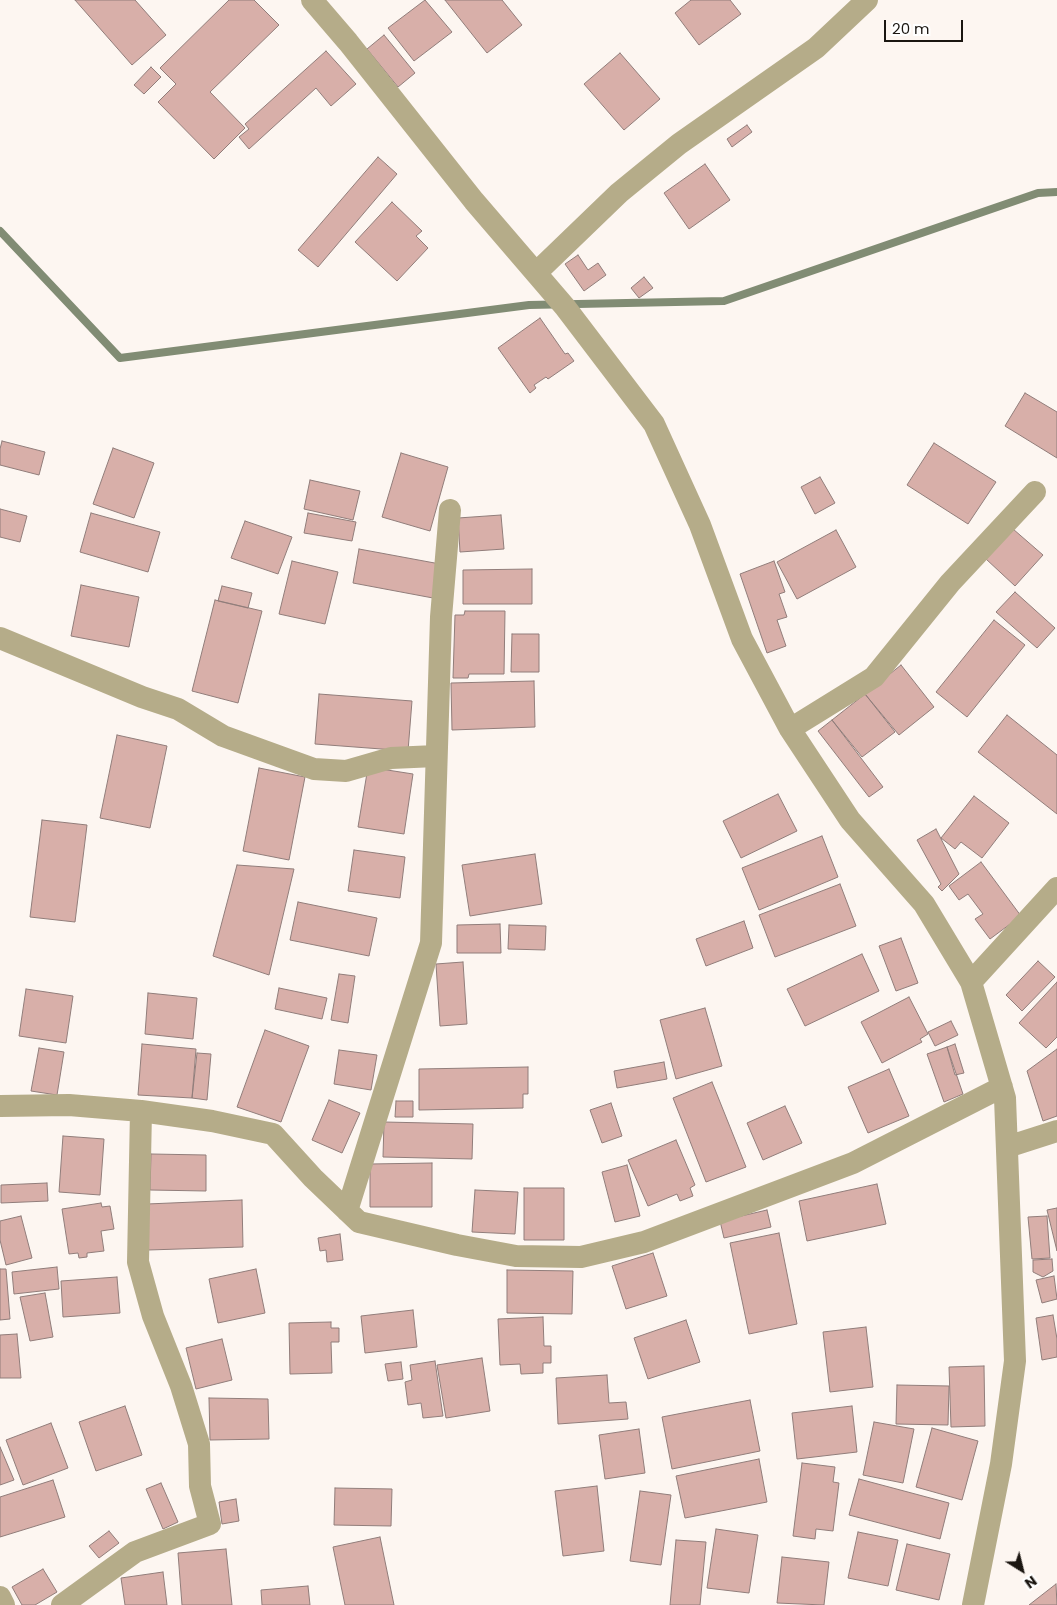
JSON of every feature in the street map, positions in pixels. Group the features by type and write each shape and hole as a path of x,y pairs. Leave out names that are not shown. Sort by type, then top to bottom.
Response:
{"street":[{"path":"312,0 348,42 474,201 565,308 654,424 700,524 742,640 790,729 850,820 924,904 971,982 1004,1098 1015,1361 1000,1464 972,1605"},
{"path":"543,281 619,193 679,144 816,48 867,0"},
{"path":"790,729 874,677 950,583 1035,492"},
{"path":"347,1211 431,942 441,617 450,510"},
{"path":"0,638 142,697 178,708 223,736 314,769 346,771 391,758 436,756"},
{"path":"971,982 1057,888"},
{"path":"0,1106 69,1105 141,1111 212,1121 273,1134 347,1211 360,1222 457,1245 516,1256 581,1256 644,1242 852,1163 1002,1087"},
{"path":"62,1605 135,1552 210,1524 200,1486 199,1444 181,1386 153,1316 138,1262 141,1111"},
{"path":"1007,1147 1057,1131"},
{"path":"0,1597 4,1605"}],"building":[{"path":"75,0 135,0 166,35 132,65"},
{"path":"229,0 254,0 279,25 210,92 245,128 214,159 158,102 176,84 160,68"},
{"path":"425,0 452,32 414,61 388,28"},
{"path":"445,0 502,0 522,25 487,53"},
{"path":"691,0 730,0 741,14 699,45 675,13"},
{"path":"384,35 415,73 398,87 367,49"},
{"path":"326,51 356,84 331,106 316,88 249,149 239,137 249,129 245,124"},
{"path":"620,53 660,99 624,130 584,84"},
{"path":"151,67 161,77 144,94 134,85"},
{"path":"747,125 752,132 732,147 727,139"},
{"path":"378,157 397,174 318,267 298,250"},
{"path":"705,164 730,200 689,229 664,193"},
{"path":"392,202 422,231 416,236 428,248 397,281 355,242"},
{"path":"578,255 588,270 598,263 606,275 584,291 565,264"},
{"path":"644,277 653,288 639,298 631,288"},
{"path":"540,318 565,354 568,353 574,361 548,379 546,377 534,385 536,388 530,393 498,348"},
{"path":"1025,393 1057,412 1057,458 1005,426"},
{"path":"2,441 45,452 39,475 0,465"},
{"path":"934,443 996,482 968,524 907,485"},
{"path":"113,448 154,463 134,518 93,504"},
{"path":"401,453 448,467 430,531 382,517"},
{"path":"820,477 835,503 815,514 801,487"},
{"path":"310,480 360,491 353,520 304,509"},
{"path":"0,509 27,516 20,542 0,537"},
{"path":"91,513 160,532 148,572 80,552"},
{"path":"308,513 356,522 352,541 304,533"},
{"path":"501,515 504,549 460,552 458,518"},
{"path":"245,521 292,537 278,574 231,558"},
{"path":"1013,529 1043,555 1015,586 986,559"},
{"path":"836,530 856,567 797,599 777,562"},
{"path":"359,549 440,564 433,598 353,583"},
{"path":"292,561 338,572 325,624 279,614"},
{"path":"774,561 785,592 779,594 787,617 777,620 786,646 767,653 740,574"},
{"path":"532,569 532,604 463,604 463,570"},
{"path":"81,585 139,597 129,647 71,636"},
{"path":"222,586 252,593 248,608 218,601"},
{"path":"1015,592 1055,628 1037,648 996,612"},
{"path":"215,600 262,611 238,703 192,691"},
{"path":"465,611 505,611 504,674 469,674 468,678 453,678 455,615 464,615"},
{"path":"994,620 1025,645 967,717 936,692"},
{"path":"512,634 539,634 539,672 511,672"},
{"path":"901,665 934,707 899,735 865,694"},
{"path":"534,681 535,727 452,730 451,683"},
{"path":"319,694 412,701 408,751 315,744"},
{"path":"865,694 895,732 862,757 832,720"},
{"path":"1007,715 1057,755 1057,814 978,752"},
{"path":"832,720 883,787 869,797 818,731"},
{"path":"117,735 167,746 150,828 100,818"},
{"path":"368,767 413,774 404,834 358,827"},
{"path":"259,768 305,777 289,860 243,851"},
{"path":"778,794 797,831 741,858 723,821"},
{"path":"974,796 1009,823 982,858 961,842 955,849 941,838"},
{"path":"42,820 87,825 75,922 30,917"},
{"path":"936,829 959,874 942,891 938,887 941,884 917,840"},
{"path":"822,836 838,877 759,910 742,868"},
{"path":"354,850 405,857 400,898 348,891"},
{"path":"535,854 542,904 470,916 462,865"},
{"path":"981,862 1021,916 990,939 975,919 983,914 968,894 959,900 949,886"},
{"path":"237,865 294,869 269,975 213,956"},
{"path":"840,884 856,926 775,957 759,915"},
{"path":"298,902 377,918 369,956 290,940"},
{"path":"744,921 753,948 706,966 696,939"},
{"path":"500,924 501,953 457,953 457,925"},
{"path":"509,925 546,926 545,950 508,949"},
{"path":"901,938 918,983 896,991 879,946"},
{"path":"862,954 879,991 805,1026 787,989"},
{"path":"1038,961 1055,977 1022,1011 1006,995"},
{"path":"463,962 467,1024 440,1026 436,964"},
{"path":"339,974 355,976 348,1023 331,1020"},
{"path":"1057,982 1057,1037 1046,1048 1019,1023"},
{"path":"279,988 327,998 322,1019 275,1009"},
{"path":"26,989 73,996 66,1043 19,1036"},
{"path":"148,993 197,998 193,1039 145,1034"},
{"path":"909,997 928,1034 920,1039 922,1042 882,1063 861,1022"},
{"path":"705,1008 722,1066 676,1079 660,1020"},
{"path":"951,1021 958,1035 935,1046 928,1032"},
{"path":"265,1030 309,1046 281,1122 237,1107"},
{"path":"142,1044 196,1049 192,1098 138,1095"},
{"path":"955,1044 964,1073 955,1075 947,1047"},
{"path":"947,1047 963,1094 944,1102 927,1054"},
{"path":"39,1048 64,1052 57,1095 31,1091"},
{"path":"1057,1049 1057,1116 1043,1121 1027,1071"},
{"path":"339,1050 377,1055 371,1090 334,1084"},
{"path":"197,1053 211,1054 207,1100 192,1098"},
{"path":"664,1062 667,1079 617,1088 614,1071"},
{"path":"528,1067 528,1094 523,1094 523,1108 419,1110 419,1069"},
{"path":"889,1069 909,1116 868,1133 848,1087"},
{"path":"712,1082 746,1167 706,1182 673,1098"},
{"path":"329,1100 360,1113 342,1153 312,1140"},
{"path":"396,1101 413,1101 413,1117 395,1117"},
{"path":"611,1103 622,1136 602,1143 590,1110"},
{"path":"785,1106 802,1143 763,1160 747,1123"},
{"path":"384,1122 473,1124 472,1159 383,1157"},
{"path":"63,1136 104,1139 100,1195 59,1192"},
{"path":"676,1140 695,1185 690,1188 693,1196 680,1201 677,1194 648,1206 628,1160"},
{"path":"151,1154 206,1155 206,1191 150,1190"},
{"path":"432,1163 432,1207 370,1207 370,1164"},
{"path":"627,1165 640,1216 615,1222 602,1172"},
{"path":"47,1183 48,1201 1,1203 1,1185"},
{"path":"877,1184 886,1224 807,1241 799,1201"},
{"path":"524,1188 564,1188 564,1240 524,1240"},
{"path":"475,1190 518,1192 515,1234 472,1232"},
{"path":"242,1200 243,1247 148,1250 147,1204"},
{"path":"101,1203 102,1207 110,1206 114,1229 101,1231 104,1251 87,1253 87,1257 79,1258 78,1253 69,1254 62,1209"},
{"path":"1057,1208 1057,1251 1047,1210"},
{"path":"767,1210 771,1227 724,1238 720,1221"},
{"path":"21,1216 32,1258 6,1265 0,1240 0,1221"},
{"path":"1047,1216 1050,1258 1032,1259 1028,1217"},
{"path":"779,1233 797,1324 749,1334 730,1243"},
{"path":"340,1234 343,1260 327,1262 326,1250 320,1251 318,1238"},
{"path":"653,1253 667,1296 626,1309 612,1266"},
{"path":"1052,1259 1053,1271 1043,1277 1033,1272 1033,1260"},
{"path":"57,1267 59,1289 14,1294 12,1272"},
{"path":"0,1269 6,1269 10,1319 0,1320"},
{"path":"256,1269 265,1313 218,1323 209,1279"},
{"path":"507,1270 573,1271 572,1314 507,1313"},
{"path":"1054,1276 1057,1299 1042,1303 1036,1280"},
{"path":"117,1277 120,1313 63,1317 61,1281"},
{"path":"45,1293 53,1337 30,1341 20,1297"},
{"path":"413,1310 417,1347 365,1353 361,1316"},
{"path":"1053,1315 1057,1339 1057,1357 1042,1360 1036,1318"},
{"path":"543,1317 544,1346 551,1346 551,1363 543,1363 543,1373 521,1374 520,1364 500,1365 498,1319"},
{"path":"686,1320 700,1362 648,1379 634,1338"},
{"path":"331,1322 331,1328 339,1328 339,1342 331,1342 332,1373 290,1374 289,1323"},
{"path":"866,1327 873,1387 830,1392 823,1332"},
{"path":"17,1334 21,1378 0,1378 0,1335"},
{"path":"222,1339 232,1380 196,1389 186,1348"},
{"path":"482,1358 490,1411 446,1418 437,1365"},
{"path":"435,1361 443,1416 423,1418 421,1403 408,1405 405,1382 412,1380 410,1365"},
{"path":"401,1362 403,1379 388,1381 385,1364"},
{"path":"984,1366 985,1426 951,1427 949,1367"},
{"path":"607,1375 609,1403 626,1402 628,1419 558,1424 556,1378"},
{"path":"897,1385 949,1386 948,1425 896,1424"},
{"path":"209,1398 268,1399 269,1439 210,1440"},
{"path":"750,1400 760,1451 672,1469 662,1417"},
{"path":"125,1406 142,1455 96,1471 79,1422"},
{"path":"852,1406 857,1452 797,1459 792,1413"},
{"path":"874,1422 914,1429 903,1483 863,1475"},
{"path":"51,1423 68,1468 23,1485 6,1440"},
{"path":"932,1428 978,1441 962,1500 916,1487"},
{"path":"639,1429 645,1473 605,1479 599,1435"},
{"path":"0,1447 14,1480 0,1485"},
{"path":"759,1459 767,1502 685,1518 676,1476"},
{"path":"802,1463 835,1467 833,1482 839,1483 833,1531 816,1529 815,1539 793,1536"},
{"path":"859,1479 949,1503 940,1539 849,1515"},
{"path":"53,1480 65,1517 0,1537 0,1497"},
{"path":"161,1483 178,1522 163,1529 146,1489"},
{"path":"597,1486 604,1551 563,1556 555,1491"},
{"path":"335,1488 392,1489 391,1526 334,1525"},
{"path":"640,1491 671,1495 661,1565 630,1561"},
{"path":"236,1499 239,1521 222,1524 219,1502"},
{"path":"716,1529 758,1535 749,1593 707,1588"},
{"path":"109,1531 119,1543 99,1558 89,1546"},
{"path":"858,1532 898,1540 888,1586 848,1578"},
{"path":"380,1537 394,1605 345,1605 333,1547"},
{"path":"676,1540 706,1542 700,1605 670,1605"},
{"path":"907,1544 950,1554 939,1600 896,1590"},
{"path":"226,1549 232,1605 182,1605 178,1553"},
{"path":"782,1557 829,1562 824,1605 777,1603"},
{"path":"43,1569 57,1592 35,1605 22,1605 12,1587"},
{"path":"163,1572 167,1605 125,1605 121,1578"},
{"path":"1056,1584 1057,1605 1029,1605"},
{"path":"308,1586 310,1605 262,1605 261,1590"}],"waterway":[{"path":"0,231 120,358 529,305 724,301 1038,193 1057,192"}]}
